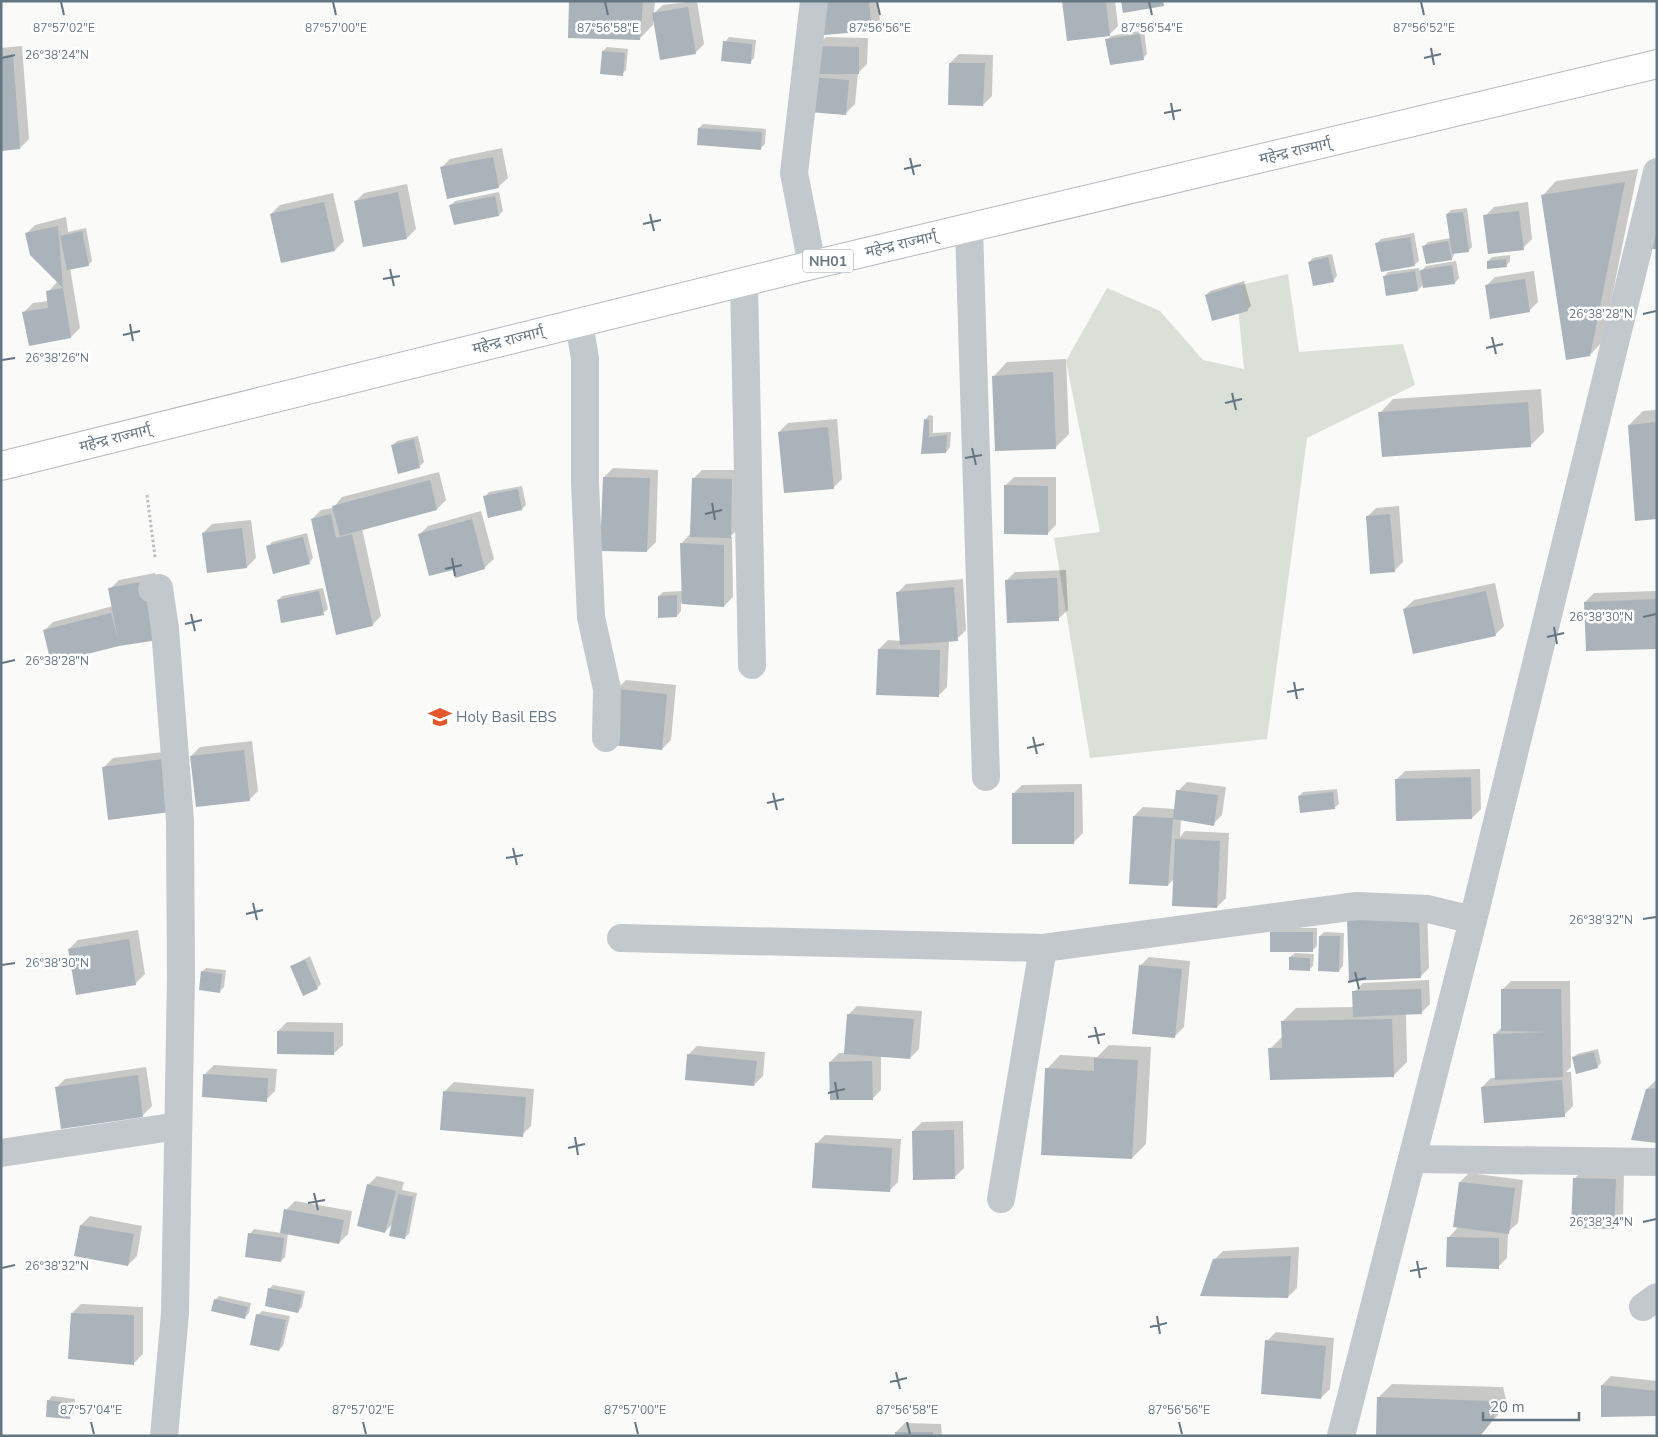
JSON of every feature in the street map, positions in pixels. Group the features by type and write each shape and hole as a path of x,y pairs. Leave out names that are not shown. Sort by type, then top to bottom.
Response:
{"highway":[{"name":"महेन्द्र राज्मार्ग्","path":"1,466 812,265 1657,64"}],"street":[{"path":"812,265 794,173 814,1"},
{"path":"1341,1436 1473,920 1657,172"},
{"path":"969,228 986,777"},
{"path":"744,282 752,665"},
{"path":"579,322 585,359 585,483 591,617 607,689 606,738"},
{"path":"155,588 166,629 180,820 175,1313 164,1436"},
{"path":"621,938 1043,948 1357,906 1428,909 1473,920"},
{"path":"1002,1199 1043,948"},
{"path":"1,1153 178,1126"},
{"path":"1412,1159 1657,1162"}],"path":[{"path":"147,495 155,588"}],"shaded area":[{"path":"1288,274 1299,352 1403,344 1415,385 1307,438 1267,739 1090,758 1054,538 1100,532 1066,361 1107,288 1160,311 1203,360 1244,369 1236,286"}],"building":[{"path":"569,1 643,1 640,40 568,38"},
{"path":"820,1 869,1 872,31 823,35"},
{"path":"1062,1 1106,1 1110,36 1067,41"},
{"path":"1121,1 1163,1 1164,6 1123,13"},
{"path":"688,7 696,54 660,60 652,13"},
{"path":"1140,34 1144,60 1110,65 1105,39"},
{"path":"723,41 752,44 751,64 721,61"},
{"path":"816,46 859,47 859,74 816,74"},
{"path":"602,51 625,53 623,76 600,74"},
{"path":"13,55 20,149 1,151 1,56"},
{"path":"949,63 985,63 983,106 948,105"},
{"path":"811,77 849,80 846,115 809,112"},
{"path":"698,128 762,132 761,150 697,145"},
{"path":"493,157 499,188 447,199 440,167"},
{"path":"1625,182 1590,356 1566,360 1541,195"},
{"path":"398,192 407,239 363,247 354,201"},
{"path":"495,196 499,216 454,225 449,205"},
{"path":"324,202 335,251 281,263 270,214"},
{"path":"1519,211 1524,250 1488,254 1483,215"},
{"path":"1463,212 1469,252 1452,254 1446,214"},
{"path":"1657,212 1657,249 1651,249"},
{"path":"58,226 63,288 30,255 25,233"},
{"path":"82,231 89,266 67,270 60,236"},
{"path":"1410,237 1415,266 1381,272 1375,243"},
{"path":"1448,241 1452,260 1426,264 1422,246"},
{"path":"1328,257 1334,282 1313,286 1308,262"},
{"path":"1506,259 1507,267 1487,269 1487,261"},
{"path":"1452,265 1455,284 1423,288 1420,270"},
{"path":"1415,271 1418,291 1386,296 1383,276"},
{"path":"1525,279 1530,312 1490,319 1485,285"},
{"path":"1240,284 1248,311 1212,321 1205,295"},
{"path":"63,288 71,338 29,346 22,312 48,308 46,291"},
{"path":"1053,372 1056,449 995,451 992,376"},
{"path":"1528,402 1531,447 1382,457 1378,412"},
{"path":"924,419 929,420 929,437 947,435 946,453 921,454"},
{"path":"1657,422 1657,519 1635,521 1628,425"},
{"path":"828,427 834,489 784,493 778,432"},
{"path":"414,439 420,468 398,474 391,445"},
{"path":"603,477 650,478 647,552 600,551"},
{"path":"692,478 732,479 731,538 690,537"},
{"path":"430,480 437,510 340,536 332,506"},
{"path":"1004,485 1048,486 1048,535 1004,534"},
{"path":"518,489 522,510 488,518 483,496"},
{"path":"331,514 336,538 352,534 373,626 336,635 311,519"},
{"path":"1390,514 1395,572 1370,574 1366,516"},
{"path":"472,519 485,569 455,578 453,570 429,576 418,534"},
{"path":"242,528 247,568 207,573 202,533"},
{"path":"303,537 310,564 273,574 266,546"},
{"path":"680,543 724,545 724,607 682,604"},
{"path":"1057,578 1059,621 1007,623 1005,580"},
{"path":"146,581 158,640 119,646 51,663 43,630 111,613 118,640 108,588"},
{"path":"954,587 958,641 900,645 896,592"},
{"path":"319,591 324,615 281,623 277,600"},
{"path":"1486,591 1496,636 1413,654 1403,609"},
{"path":"677,595 677,617 658,618 658,596"},
{"path":"1657,599 1657,649 1586,651 1584,602"},
{"path":"878,649 940,650 939,697 876,695"},
{"path":"616,689 667,694 662,750 611,745"},
{"path":"244,750 250,801 196,807 190,756"},
{"path":"163,759 170,812 108,820 102,767"},
{"path":"1471,777 1472,819 1396,821 1395,779"},
{"path":"1176,790 1218,795 1214,826 1173,819"},
{"path":"1074,792 1074,844 1012,844 1012,793"},
{"path":"1333,792 1335,809 1300,813 1298,796"},
{"path":"1133,816 1173,818 1168,886 1129,884"},
{"path":"1175,839 1220,841 1217,908 1172,906"},
{"path":"1419,916 1421,978 1349,981 1347,919"},
{"path":"1270,932 1313,932 1313,952 1270,952"},
{"path":"1319,936 1340,936 1339,972 1318,971"},
{"path":"129,939 136,985 76,995 68,949"},
{"path":"1289,957 1310,958 1310,971 1289,970"},
{"path":"305,960 318,989 303,996 290,966"},
{"path":"1139,965 1182,969 1175,1038 1132,1034"},
{"path":"201,971 222,974 220,993 199,990"},
{"path":"1421,989 1422,1014 1353,1017 1352,991"},
{"path":"1501,989 1561,989 1563,1077 1495,1080 1493,1034 1548,1032 1501,1031"},
{"path":"847,1014 914,1019 910,1059 844,1054"},
{"path":"1392,1019 1394,1077 1270,1080 1268,1048 1282,1048 1281,1021"},
{"path":"277,1031 334,1032 334,1055 277,1054"},
{"path":"1594,1052 1598,1068 1576,1074 1572,1057"},
{"path":"687,1054 757,1061 754,1086 685,1080"},
{"path":"1094,1058 1138,1060 1132,1159 1041,1155 1045,1068 1094,1071"},
{"path":"872,1061 873,1100 830,1100 829,1062"},
{"path":"203,1074 268,1078 267,1102 202,1097"},
{"path":"138,1075 143,1117 61,1129 55,1087"},
{"path":"1562,1080 1565,1117 1484,1123 1481,1087"},
{"path":"1657,1088 1657,1143 1631,1140 1646,1089"},
{"path":"443,1091 526,1097 523,1137 440,1130"},
{"path":"954,1130 955,1179 913,1180 912,1131"},
{"path":"815,1143 892,1148 890,1192 812,1188"},
{"path":"1573,1178 1616,1179 1614,1229 1571,1228"},
{"path":"1459,1182 1515,1188 1509,1234 1453,1227"},
{"path":"367,1184 396,1191 385,1233 357,1226"},
{"path":"398,1194 413,1197 405,1239 389,1236"},
{"path":"284,1209 344,1220 339,1244 280,1233"},
{"path":"80,1225 134,1234 128,1266 74,1256"},
{"path":"248,1233 284,1238 281,1262 245,1257"},
{"path":"1447,1237 1499,1238 1499,1269 1446,1267"},
{"path":"1291,1256 1288,1298 1200,1296 1213,1259"},
{"path":"268,1288 302,1295 298,1313 265,1306"},
{"path":"214,1299 248,1307 245,1319 211,1311"},
{"path":"71,1313 134,1315 134,1365 68,1359"},
{"path":"256,1314 286,1320 279,1351 250,1345"},
{"path":"1265,1340 1326,1346 1321,1399 1261,1394"},
{"path":"1601,1385 1657,1391 1657,1416 1601,1417"},
{"path":"1377,1397 1490,1401 1494,1418 1480,1436 1376,1436"},
{"path":"47,1400 72,1403 70,1419 46,1417"},
{"path":"895,1432 933,1432 933,1436 895,1436"}],"place":[{"name":"Holy Basil EBS","path":"440,717"}]}
